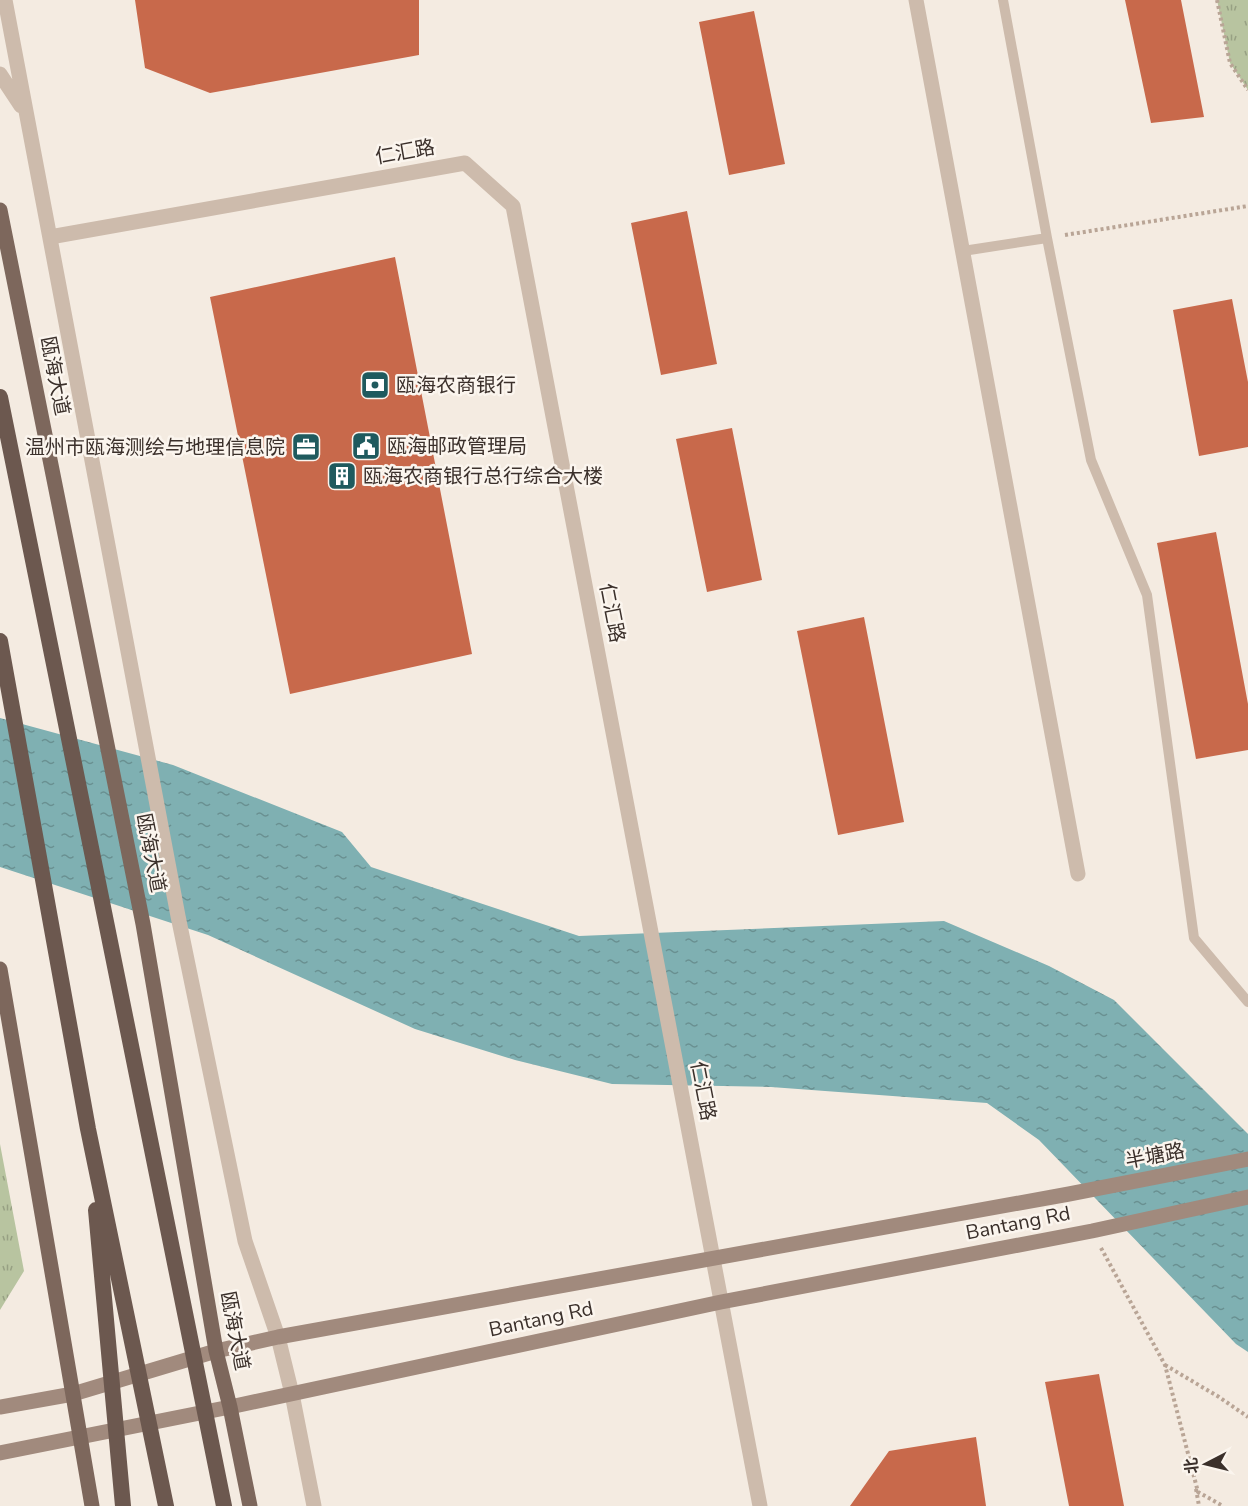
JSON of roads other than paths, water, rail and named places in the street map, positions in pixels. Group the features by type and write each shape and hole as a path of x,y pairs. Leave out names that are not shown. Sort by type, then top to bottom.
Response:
{"highway":[{"path":"0,397 224,1506"},
{"path":"0,641 88,1129 166,1506"},
{"path":"88,1129 123,1506"}],"main road":[{"name":"瓯海大道","path":"0,210 144,924 216,1351 250,1506"},
{"path":"0,969 92,1506"},
{"name":"半塘路","path":"1069,1194 1248,1159"},
{"name":"Bantang Rd","path":"0,1407 73,1394 216,1351 278,1336 1069,1194"},
{"name":"Bantang Rd","path":"0,1453 230,1407 721,1302 1092,1231 1248,1197"}],"street":[{"path":"5,0 178,916 245,1241 278,1336 314,1506"},
{"path":"916,0 1078,874"},
{"path":"0,74 26,114"},
{"name":"仁汇路","path":"50,237 465,163 513,206 760,1506"}],"lane":[{"path":"1003,0 1091,460 1147,595 1194,938 1248,1002"},
{"path":"963,251 1047,238"}],"water":[{"path":"0,718 173,765 342,832 371,867 579,936 944,921 1049,966 1114,1000 1248,1134 1248,1352 1236,1344 1039,1140 987,1103 771,1087 612,1084 515,1060 415,1029 208,935 0,867"}],"place":[{"name":"瓯海农商银行","path":"375,385"},
{"name":"瓯海邮政管理局","path":"366,446"},
{"name":"温州市瓯海测绘与地理信息院","path":"306,447"},
{"name":"瓯海农商银行总行综合大楼","path":"342,476"}]}
